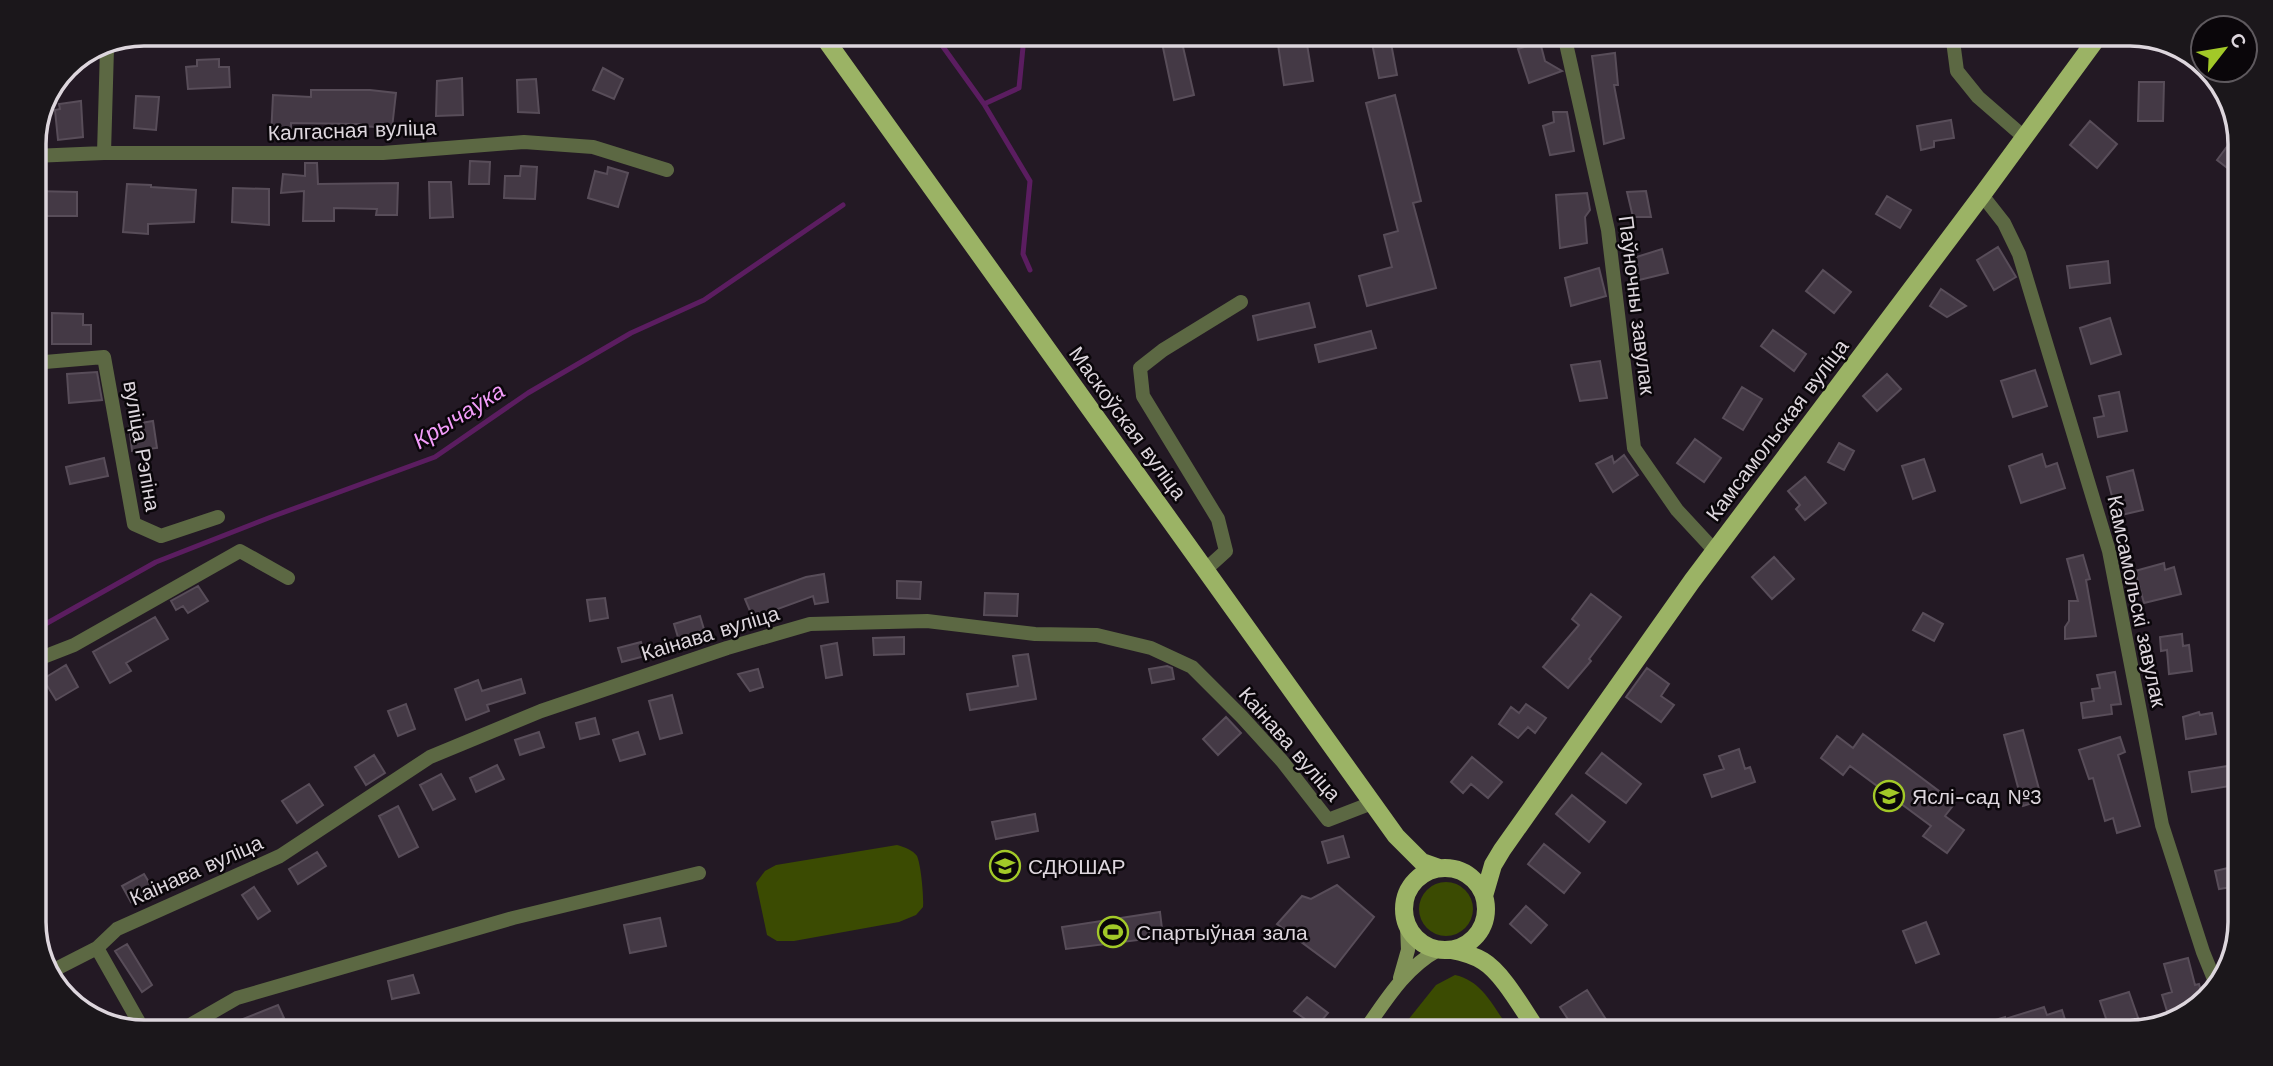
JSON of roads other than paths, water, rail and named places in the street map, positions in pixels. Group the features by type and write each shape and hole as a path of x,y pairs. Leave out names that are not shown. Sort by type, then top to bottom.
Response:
{"main road":[{"name":"Маскоўская вуліца","path":"830,46 1396,836 1422,862 1445,868"},
{"name":"Камсамольская вуліца","path":"1484,896 1493,866 1502,850 1692,581 2091,46"},
{"name":"Маскоўская вуліца","path":"1396,836 1404,857 1406,896"},
{"name":"Камсамольская вуліца","path":"1445,868 1471,867 1485,862 1502,850"},
{"path":"1399,982 1408,950 1404,911 1406,896 1413,883 1424,873 1445,868 1466,873 1477,883 1484,896 1486,942 1500,978"},
{"path":"1372,1020 1399,982 1424,957 1467,944 1479,933 1486,917"},
{"path":"1407,925 1414,937 1425,945 1466,953 1485,962 1530,1020"}],"street":[{"name":"Паўночны завулак","path":"1567,46 1608,230 1634,448 1676,510 1715,551"},
{"path":"1953,46 1957,71 1978,97 2024,138"},
{"path":"104,153 107,53"},
{"name":"Калгасная вуліца","path":"46,155 383,153 524,142 593,147 667,170"},
{"name":"Камсамольскі завулак","path":"1982,195 2004,223 2019,254 2106,539 2162,825 2212,975"},
{"path":"1205,570 1226,551 1218,519 1143,396 1140,368 1163,350 1241,302"},
{"name":"вуліца Рэпіна","path":"46,362 104,358 134,524 161,536 218,517"},
{"path":"46,656 74,645 240,551 288,578"},
{"name":"Каінава вуліца","path":"57,968 97,948 117,929 280,856 430,757 541,711 727,648 810,624 927,621 1035,634 1097,635 1152,648 1192,667 1266,744 1328,820 1372,803"},
{"path":"199,1020 237,998 513,918 699,873"},
{"path":"97,948 138,1020"}],"waterway":[{"path":"942,46 984,104 1030,181 1023,254 1030,270"},
{"name":"Крычаўка","path":"984,104 1019,88 1023,46"},
{"name":"Крычаўка","path":"46,624 156,562 435,457 528,393 631,333 704,300 843,205"}],"place":[{"name":"Яслі-сад №3","path":"1889,796"},
{"name":"СДЮШАР","path":"1005,866"},
{"name":"Спартыўная зала","path":"1113,932"}]}
